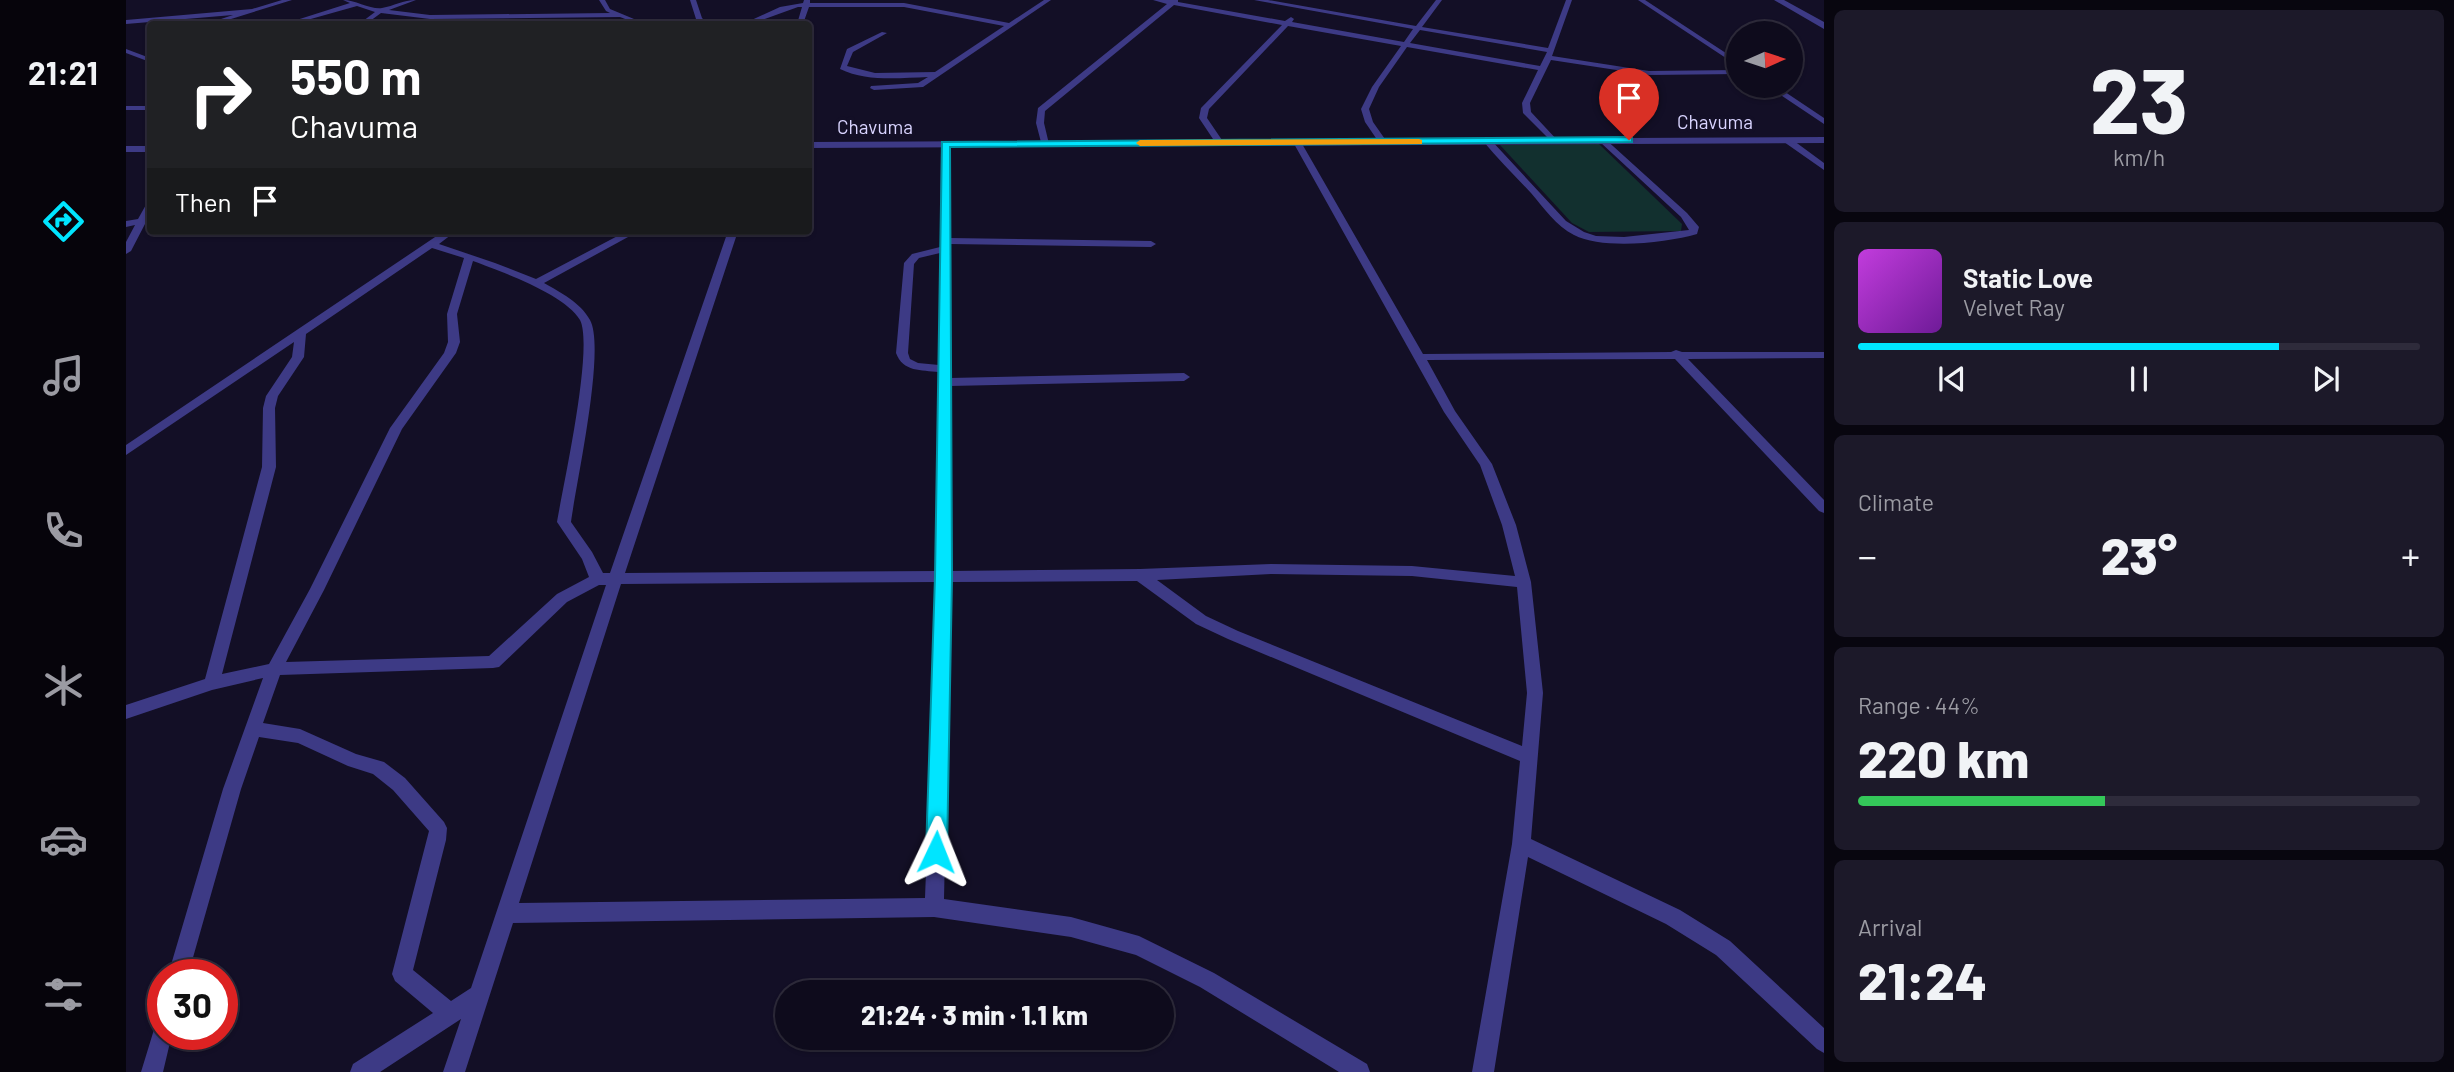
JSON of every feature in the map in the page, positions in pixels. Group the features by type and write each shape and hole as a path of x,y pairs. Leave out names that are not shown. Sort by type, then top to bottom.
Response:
{"street":[{"path":"219,21 289,0"},
{"path":"344,0 380,11 417,17 623,15"},
{"path":"366,21 380,11 413,0"},
{"path":"602,0 608,10 634,21"},
{"path":"693,0 701,21"},
{"path":"874,88 916,87 1048,0"},
{"path":"1157,0 1542,69"},
{"path":"1257,0 1420,28 1649,73 1726,72"},
{"path":"1220,143 1203,118 1205,108 1308,0"},
{"path":"1383,142 1365,110 1404,45 1420,28 1439,0"},
{"path":"1554,141 1527,113 1528,96 1549,54 1569,0"},
{"path":"1641,0 1726,56"},
{"path":"1778,0 1824,26"},
{"path":"754,21 806,3 904,2 1009,25"},
{"path":"1045,144 1040,123 1041,110 1175,2"},
{"path":"801,21 806,3"},
{"path":"297,21 355,4"},
{"path":"126,22 251,11"},
{"path":"210,21 211,15"},
{"path":"561,21 565,16"},
{"path":"496,21 500,17"},
{"path":"884,33 850,51 843,67 850,72 877,75 938,74"},
{"path":"126,51 147,59"},
{"path":"1789,98 1824,121"},
{"path":"126,108 147,108"},
{"path":"1787,140 1824,167"},
{"name":"Chavuma","path":"812,145 1824,140"},
{"path":"1487,141 1563,223 1574,231 1605,239 1679,236 1694,232 1694,227 1684,215 1603,141"},
{"path":"1297,142 1450,412 1486,464 1509,525 1524,582 1535,693 1521,844 1483,1072"},
{"path":"934,907 944,577 945,144"},
{"path":"126,149 147,149"},
{"path":"126,224 147,221"},
{"path":"126,251 147,221"},
{"path":"126,451 446,235"},
{"path":"537,283 627,235"},
{"path":"454,1072 732,235"},
{"path":"1151,244 1055,241 946,245 916,256 909,263 902,353 905,361 946,375 1184,377"},
{"path":"432,244 537,283 586,321 589,332 582,418 564,522 571,536 587,551 594,564 597,579"},
{"path":"183,959 252,729 274,669 317,590 396,428 450,353 454,342 452,314 469,257"},
{"path":"212,683 269,467 269,408 280,383 298,357 301,333"},
{"path":"1676,354 1824,508"},
{"path":"1418,357 1824,355"},
{"path":"1809,492 1824,493"},
{"path":"126,712 212,683 274,669 493,662 562,598 597,579 1140,575 1271,569 1412,571 1524,582"},
{"path":"1140,575 1211,625 1528,757"},
{"path":"252,729 300,736 354,761 378,767 399,784 438,828 402,974 449,1013"},
{"path":"1521,844 1674,917 1724,947 1824,1042"},
{"path":"508,913 934,907 1071,927 1139,946 1207,980 1359,1072"},
{"path":"361,1072 479,995"},
{"path":"152,1072 158,1050"}],"green space":[{"path":"1599,144 1682,224 1681,231 1589,232 1572,223 1500,145"}],"slow traffic":[{"path":"1140,143 1419,142"}],"route":[{"path":"936,852 944,577 947,241 945,144 1629,140"}]}
